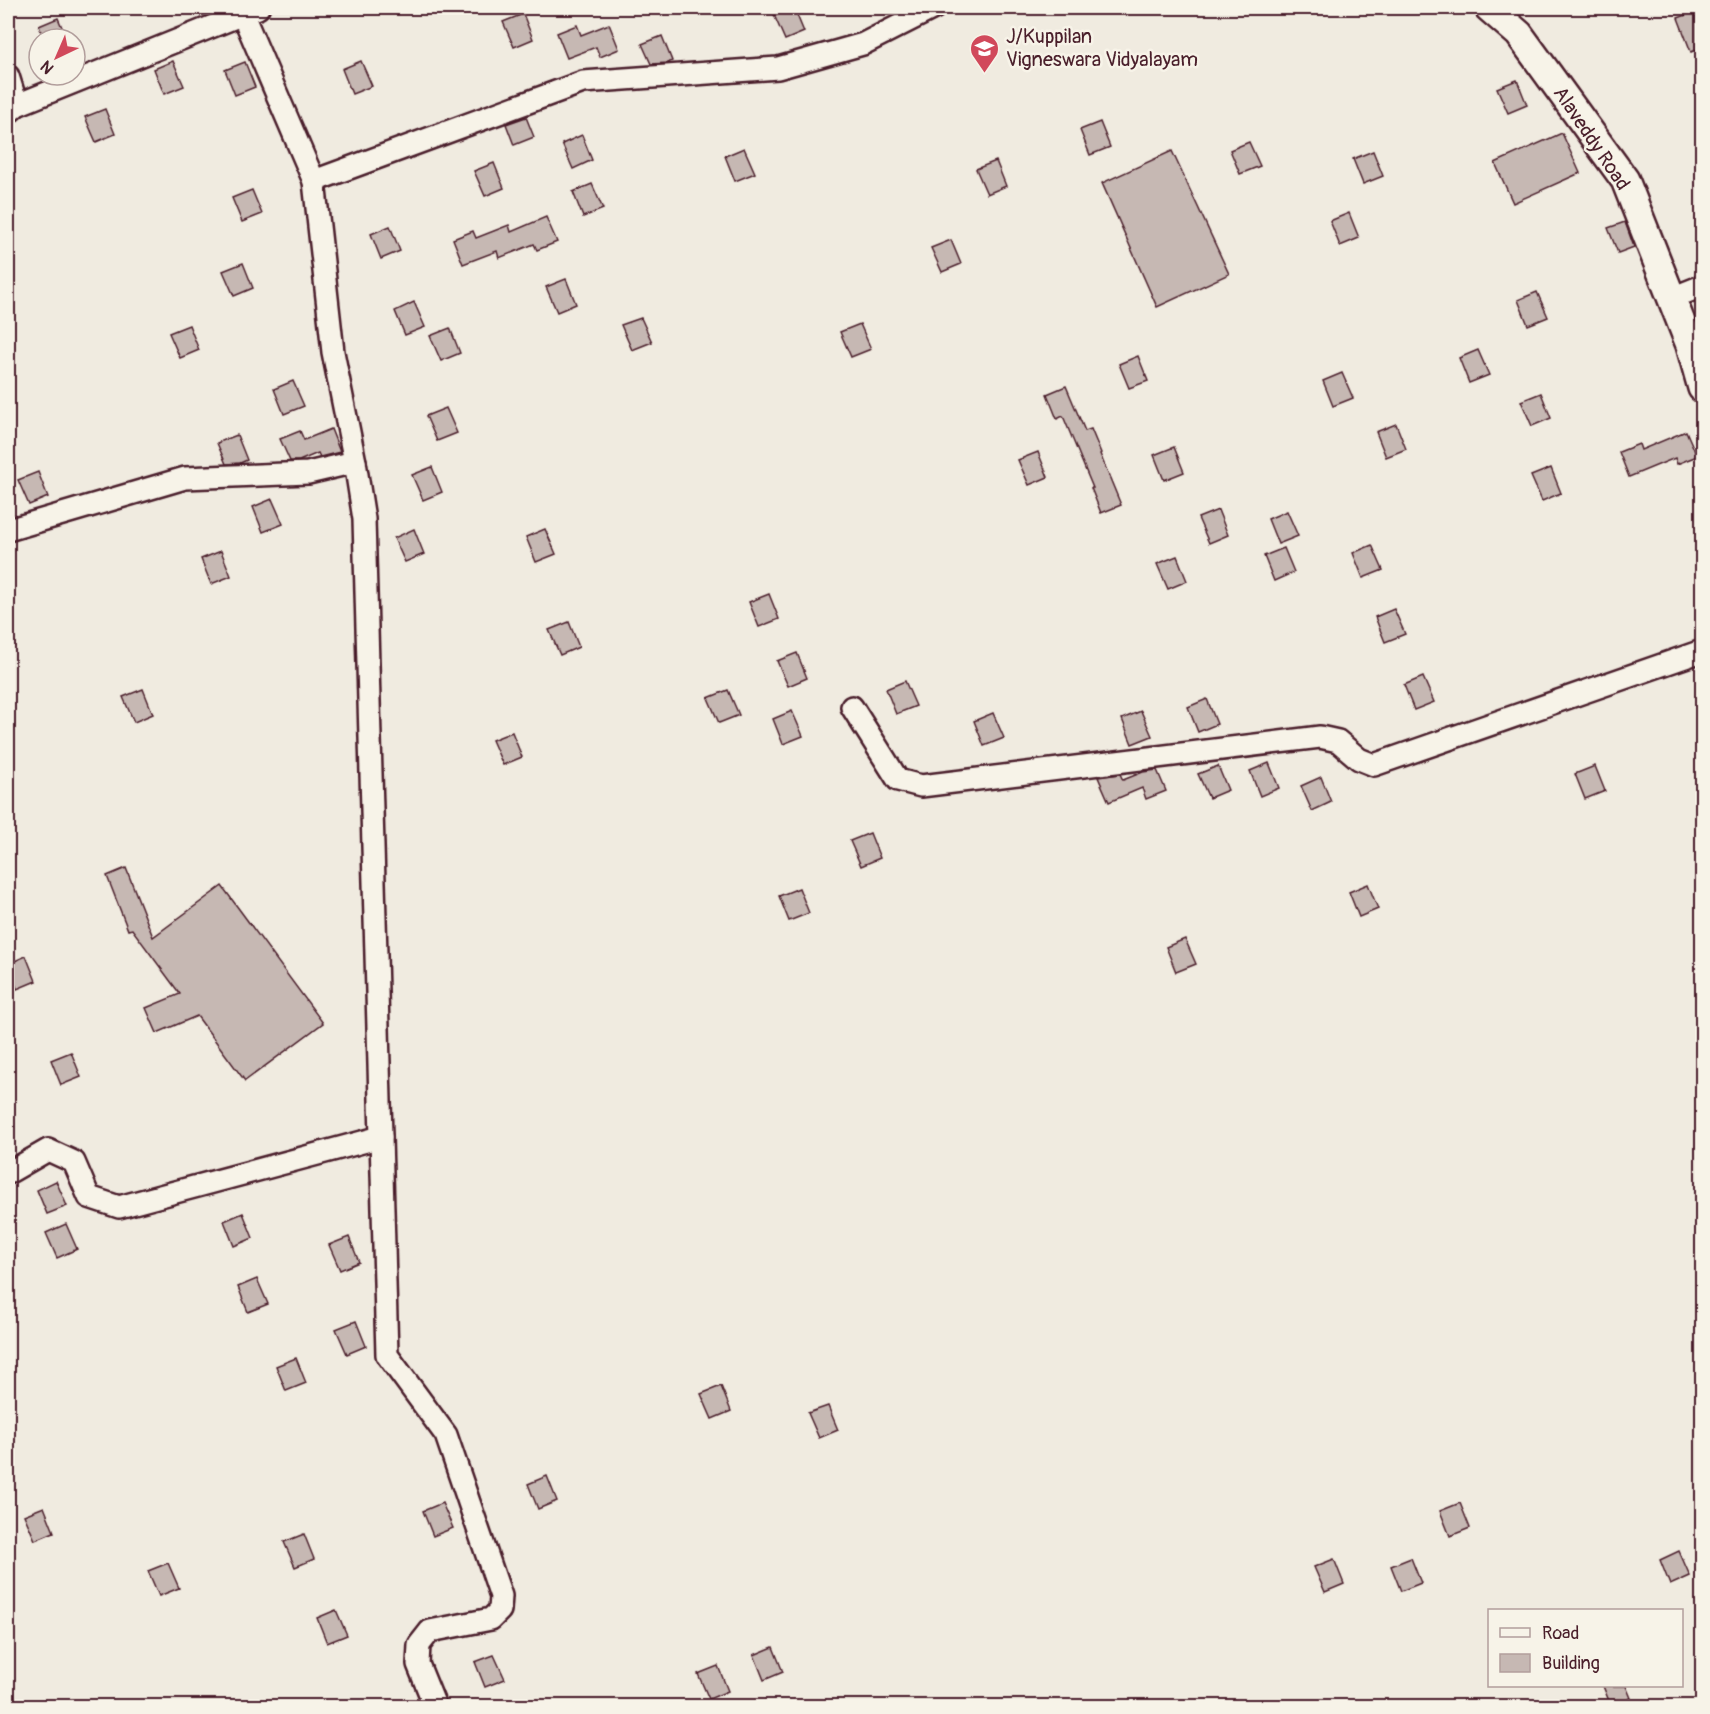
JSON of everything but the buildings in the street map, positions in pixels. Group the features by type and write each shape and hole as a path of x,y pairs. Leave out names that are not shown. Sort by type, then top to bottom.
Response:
{"street":[{"path":"314,182 582,82 778,68 863,44 934,8"},
{"name":"Alaveddy Road","path":"1489,8 1519,34 1625,180 1690,345 1702,388"},
{"path":"8,76 12,109 250,11 314,182 333,352 364,519 387,1355 446,1435 501,1596 500,1610 491,1619 430,1631 419,1646 418,1664 435,1707"},
{"path":"1672,298 1702,286"},
{"path":"8,530 185,478 308,473 355,462"},
{"path":"852,706 898,780 921,786 1320,737 1338,741 1359,759 1374,765 1702,651"},
{"path":"8,1173 48,1150 74,1162 89,1197 119,1207 381,1137"}],"place":[{"name":"J/Kuppilan Vigneswara Vidyalayam","path":"985,74"}]}
